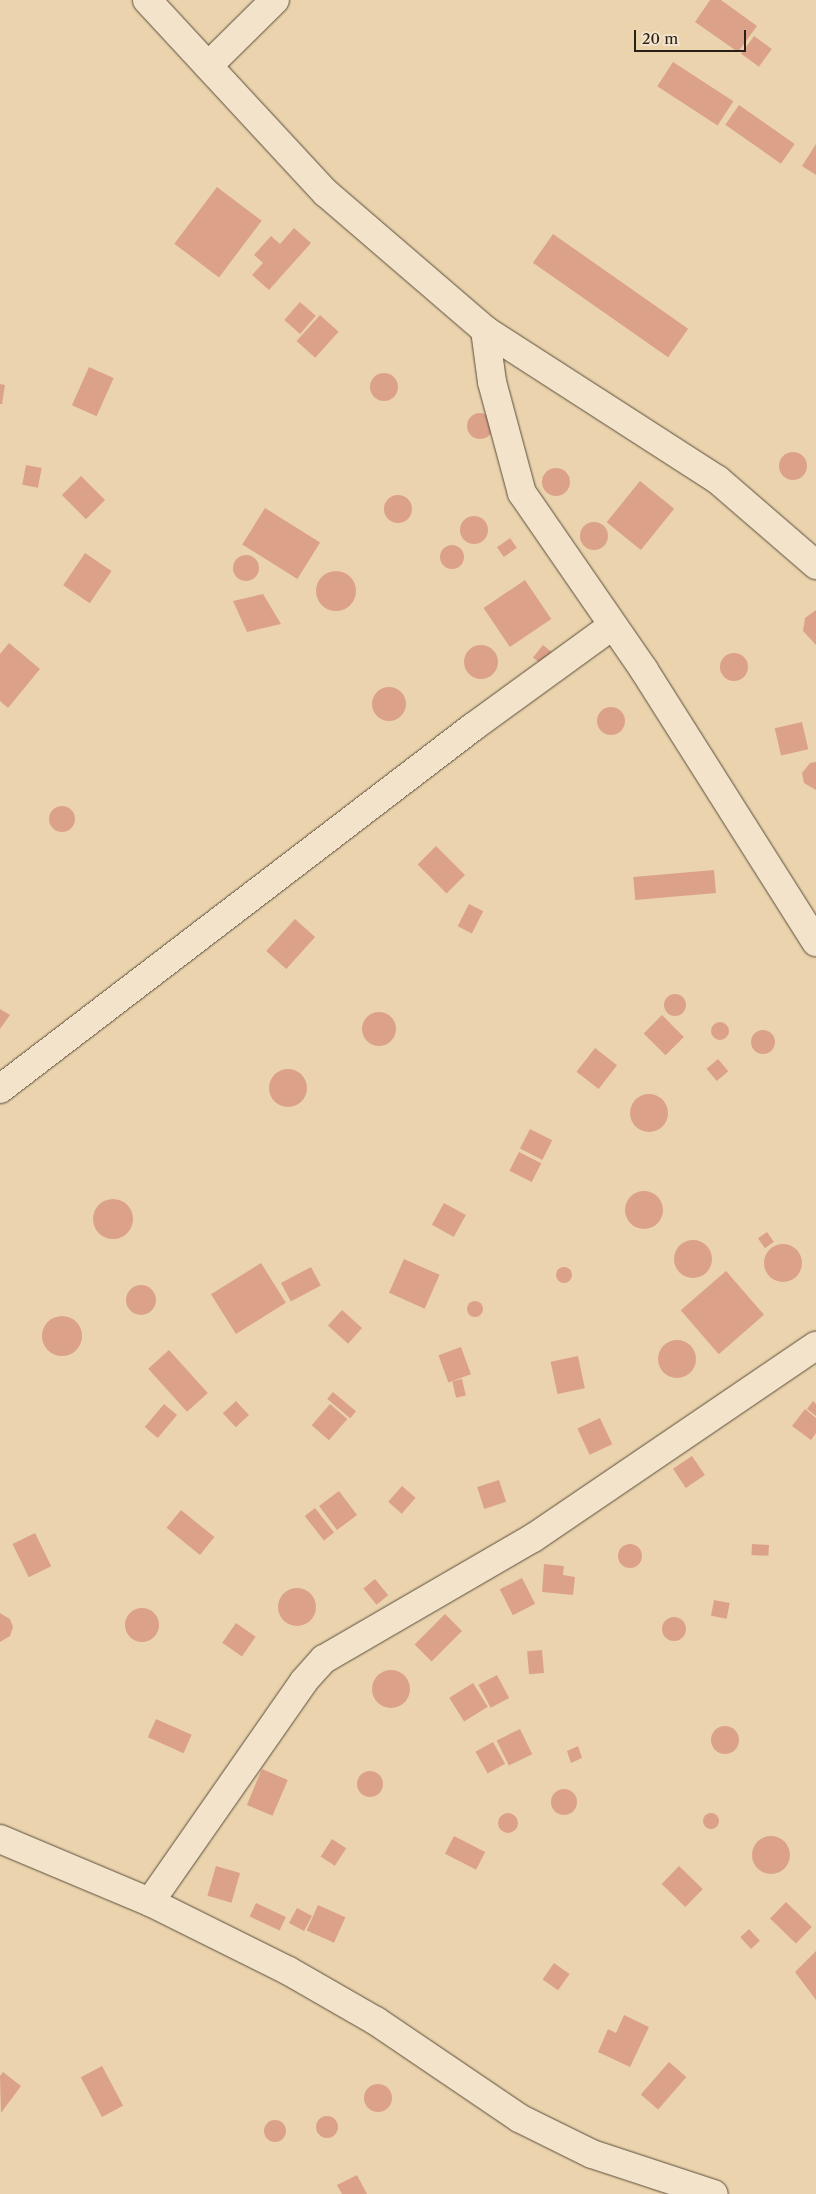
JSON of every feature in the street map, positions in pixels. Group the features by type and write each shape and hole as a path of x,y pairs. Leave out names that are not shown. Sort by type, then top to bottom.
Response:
{"street":[{"path":"146,0 326,193 485,330 718,480 816,565"},
{"path":"208,66 275,0"},
{"path":"485,330 492,382 522,493 644,670 816,942"},
{"path":"0,1089 474,727 612,626"},
{"path":"150,1902 304,1681 324,1659 533,1538 816,1346"},
{"path":"0,1839 150,1902 289,1971 376,2021 518,2118 592,2154 714,2194"}],"building":[{"path":"710,0 721,0 757,26 738,52 695,22"},
{"path":"754,36 772,49 759,67 741,54"},
{"path":"673,62 733,101 718,126 657,86"},
{"path":"739,105 795,144 781,164 725,125"},
{"path":"816,144 816,175 802,166"},
{"path":"217,187 262,221 219,277 174,244"},
{"path":"294,228 311,243 269,290 252,275 263,263 254,255 271,236 280,244"},
{"path":"553,234 688,329 668,357 533,263"},
{"path":"300,302 316,316 300,334 284,320"},
{"path":"320,315 339,332 315,358 297,341"},
{"path":"89,367 114,378 97,416 72,405"},
{"path":"384,373 394,377 398,387 394,397 384,401 374,397 370,387 374,377"},
{"path":"0,384 5,385 2,404 0,404"},
{"path":"480,413 489,417 493,426 489,435 480,439 471,435 467,426 471,417"},
{"path":"793,452 803,456 807,466 803,476 793,480 783,476 779,466 783,456"},
{"path":"26,465 42,468 38,488 22,485"},
{"path":"556,468 566,472 570,482 566,492 556,496 546,492 542,482 546,472"},
{"path":"81,476 105,500 86,519 62,495"},
{"path":"640,481 674,509 641,550 607,522"},
{"path":"398,495 408,499 412,509 408,519 398,523 388,519 384,509 388,499"},
{"path":"265,508 320,542 297,579 242,544"},
{"path":"474,516 484,520 488,530 484,540 474,544 464,540 460,530 464,520"},
{"path":"594,522 604,526 608,536 604,546 594,550 584,546 580,536 584,526"},
{"path":"510,538 517,548 504,557 497,547"},
{"path":"452,545 460,549 464,557 460,565 452,569 444,565 440,557 444,549"},
{"path":"85,553 112,571 90,603 63,585"},
{"path":"246,555 255,559 259,568 255,577 246,581 237,577 233,568 237,559"},
{"path":"336,571 350,577 356,591 350,605 336,611 322,605 316,591 322,577"},
{"path":"525,580 551,619 510,647 484,608"},
{"path":"263,594 281,624 247,632 233,601"},
{"path":"816,610 816,645 803,631 805,618"},
{"path":"9,643 40,669 8,708 0,701 0,654"},
{"path":"481,645 493,650 498,662 493,674 481,679 469,674 464,662 469,650"},
{"path":"543,645 554,654 544,666 533,657"},
{"path":"734,653 744,657 748,667 744,677 734,681 724,677 720,667 724,657"},
{"path":"389,687 401,692 406,704 401,716 389,721 377,716 372,704 377,692"},
{"path":"611,707 621,711 625,721 621,731 611,735 601,731 597,721 601,711"},
{"path":"802,722 808,749 781,756 775,728"},
{"path":"816,762 816,790 804,783 802,773 810,763"},
{"path":"62,806 71,810 75,819 71,828 62,832 53,828 49,819 53,810"},
{"path":"436,846 465,875 447,893 418,864"},
{"path":"714,870 716,893 635,900 633,877"},
{"path":"469,904 483,911 472,934 458,926"},
{"path":"295,919 315,937 286,969 266,951"},
{"path":"675,994 683,997 686,1005 683,1013 675,1016 667,1013 664,1005 667,997"},
{"path":"0,1009 10,1015 0,1029"},
{"path":"379,1012 391,1017 396,1029 391,1041 379,1046 367,1041 362,1029 367,1017"},
{"path":"662,1015 684,1037 666,1055 644,1033"},
{"path":"720,1022 726,1025 729,1031 726,1037 720,1040 714,1037 711,1031 714,1025"},
{"path":"763,1030 771,1034 775,1042 771,1050 763,1054 755,1050 751,1042 755,1034"},
{"path":"595,1048 617,1065 599,1089 577,1072"},
{"path":"718,1059 728,1071 717,1081 707,1069"},
{"path":"288,1069 301,1075 307,1088 301,1101 288,1107 275,1101 269,1088 275,1075"},
{"path":"649,1094 662,1100 668,1113 662,1126 649,1132 636,1126 630,1113 636,1100"},
{"path":"530,1129 552,1140 542,1160 520,1149"},
{"path":"519,1152 541,1163 532,1182 509,1171"},
{"path":"644,1191 657,1197 663,1210 657,1223 644,1229 631,1223 625,1210 631,1197"},
{"path":"113,1199 127,1205 133,1219 127,1233 113,1239 99,1233 93,1219 99,1205"},
{"path":"444,1203 466,1215 454,1237 432,1225"},
{"path":"767,1232 774,1242 765,1248 758,1238"},
{"path":"693,1240 706,1246 712,1259 706,1272 693,1278 680,1272 674,1259 680,1246"},
{"path":"783,1244 796,1250 802,1263 796,1276 783,1282 770,1276 764,1263 770,1250"},
{"path":"404,1259 440,1275 425,1309 389,1293"},
{"path":"261,1263 286,1303 236,1334 211,1294"},
{"path":"311,1267 321,1286 291,1302 281,1283"},
{"path":"561,1267 567,1267 572,1272 570,1281 561,1283 556,1278 556,1272"},
{"path":"726,1271 764,1315 719,1354 681,1310"},
{"path":"141,1285 152,1289 156,1300 152,1311 141,1315 130,1311 126,1300 130,1289"},
{"path":"472,1301 478,1301 483,1306 481,1315 472,1317 467,1312 467,1306"},
{"path":"342,1310 362,1328 348,1344 328,1326"},
{"path":"66,1316 73,1319 79,1325 82,1336 81,1344 73,1353 66,1356 58,1356 51,1353 43,1344 42,1332 45,1325 54,1317"},
{"path":"677,1340 690,1346 696,1359 690,1372 677,1378 664,1372 658,1359 664,1346"},
{"path":"461,1347 471,1374 448,1382 438,1355"},
{"path":"169,1350 208,1393 187,1412 148,1369"},
{"path":"578,1356 585,1388 557,1394 551,1362"},
{"path":"462,1379 466,1396 456,1398 452,1381"},
{"path":"333,1392 356,1411 350,1418 327,1399"},
{"path":"236,1401 249,1415 236,1427 223,1413"},
{"path":"813,1401 816,1404 816,1416 807,1409"},
{"path":"164,1404 177,1415 158,1438 145,1427"},
{"path":"330,1404 347,1419 329,1440 312,1425"},
{"path":"805,1409 816,1418 816,1433 811,1440 792,1426"},
{"path":"600,1418 612,1444 590,1455 577,1429"},
{"path":"692,1456 705,1475 686,1488 673,1469"},
{"path":"499,1480 506,1502 484,1509 477,1487"},
{"path":"402,1486 416,1498 402,1514 388,1502"},
{"path":"339,1491 357,1515 337,1530 319,1506"},
{"path":"315,1508 334,1532 324,1540 305,1516"},
{"path":"181,1510 214,1537 200,1555 167,1528"},
{"path":"35,1533 51,1566 29,1577 13,1544"},
{"path":"630,1544 638,1548 642,1556 638,1564 630,1568 622,1564 618,1556 622,1548"},
{"path":"752,1544 769,1545 768,1556 751,1555"},
{"path":"544,1564 564,1566 563,1575 575,1577 573,1595 542,1592"},
{"path":"522,1578 535,1604 513,1615 500,1589"},
{"path":"375,1579 388,1595 377,1605 363,1588"},
{"path":"297,1588 310,1594 316,1607 310,1620 297,1626 284,1620 278,1607 284,1594"},
{"path":"714,1600 730,1603 727,1619 711,1616"},
{"path":"142,1608 154,1613 159,1625 154,1637 142,1642 130,1637 125,1625 130,1613"},
{"path":"0,1613 10,1619 13,1627 10,1636 0,1642"},
{"path":"445,1614 462,1631 432,1661 415,1644"},
{"path":"674,1617 683,1620 686,1629 683,1638 674,1641 665,1638 662,1629 665,1620"},
{"path":"236,1623 256,1637 242,1656 222,1643"},
{"path":"542,1650 544,1673 529,1674 527,1651"},
{"path":"391,1670 404,1676 410,1689 404,1702 391,1708 378,1702 372,1689 378,1676"},
{"path":"497,1675 509,1698 491,1708 478,1685"},
{"path":"473,1683 488,1707 464,1722 449,1698"},
{"path":"156,1719 192,1735 183,1753 148,1737"},
{"path":"725,1726 735,1730 739,1740 735,1750 725,1754 715,1750 711,1740 715,1730"},
{"path":"520,1729 532,1754 509,1766 497,1740"},
{"path":"493,1742 505,1764 488,1774 476,1752"},
{"path":"578,1746 582,1758 571,1763 567,1751"},
{"path":"262,1769 288,1780 273,1816 247,1805"},
{"path":"370,1771 379,1775 383,1784 379,1793 370,1797 361,1793 357,1784 361,1775"},
{"path":"564,1789 573,1793 577,1802 573,1811 564,1815 555,1811 551,1802 555,1793"},
{"path":"508,1813 515,1816 518,1823 515,1830 508,1833 501,1830 498,1823 501,1816"},
{"path":"708,1813 714,1813 719,1818 717,1827 708,1829 703,1824 703,1818"},
{"path":"454,1836 485,1852 476,1870 445,1854"},
{"path":"771,1836 784,1842 790,1855 784,1868 771,1874 758,1868 752,1855 758,1842"},
{"path":"332,1839 346,1848 335,1866 321,1857"},
{"path":"216,1866 240,1873 231,1903 207,1896"},
{"path":"679,1866 703,1889 685,1907 662,1884"},
{"path":"786,1902 812,1927 796,1944 770,1919"},
{"path":"256,1903 286,1917 280,1931 250,1917"},
{"path":"318,1905 345,1917 334,1943 307,1931"},
{"path":"297,1908 312,1916 304,1931 289,1923"},
{"path":"749,1929 760,1941 751,1949 740,1937"},
{"path":"816,1951 816,2000 795,1972"},
{"path":"554,1963 570,1974 558,1990 543,1979"},
{"path":"624,2015 649,2027 630,2067 598,2052 608,2029 616,2033"},
{"path":"669,2062 686,2077 658,2110 641,2094"},
{"path":"102,2066 123,2106 102,2117 81,2077"},
{"path":"3,2072 21,2086 1,2113 0,2076"},
{"path":"378,2084 388,2088 392,2098 388,2108 378,2112 368,2108 364,2098 368,2088"},
{"path":"323,2116 331,2116 338,2123 338,2131 331,2138 323,2138 316,2131 316,2123"},
{"path":"275,2120 283,2123 286,2131 283,2139 275,2142 267,2139 264,2131 267,2123"},
{"path":"357,2175 367,2194 342,2194 337,2185"}]}
